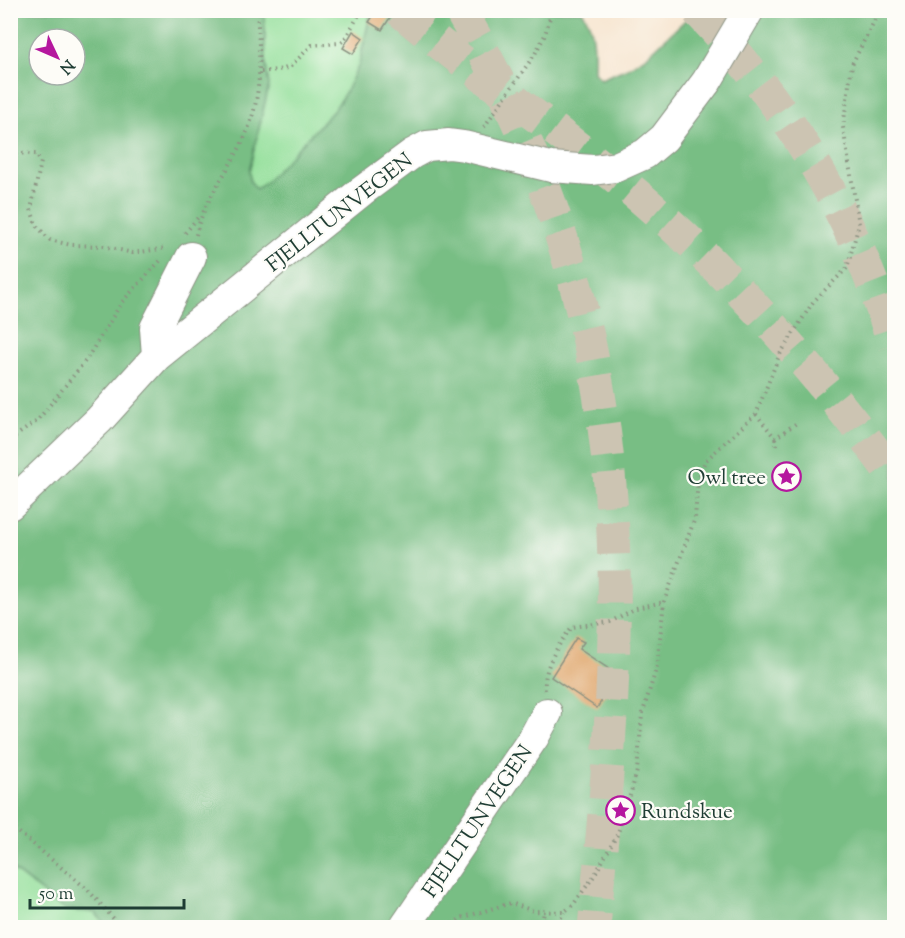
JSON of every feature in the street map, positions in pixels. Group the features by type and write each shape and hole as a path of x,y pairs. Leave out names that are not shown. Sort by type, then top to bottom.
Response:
{"street":[{"name":"FJELLTUNVEGEN","path":"10,505 99,420 157,356 362,191 412,154 436,144 470,148 551,166 593,170 616,166 645,154 664,138 688,109 723,57 749,10"},
{"path":"157,356 155,328 185,248"},
{"name":"FJELLTUNVEGEN","path":"404,927 548,713"}],"path":[{"path":"185,248 200,215 241,144 255,108 261,72 257,10"},
{"path":"261,72 284,69 298,60 312,45 340,43 362,10"},
{"path":"470,148 535,54 545,34 552,10"},
{"path":"558,923 564,912 573,905 594,876 617,835 627,810 637,771 642,715 657,666 664,603 695,518 698,479 705,461 756,414 779,356 813,302 847,268 859,224 843,127 852,64 880,10"},
{"path":"10,153 36,154 40,162 31,209 36,225 50,240 71,245 103,246 133,253 171,248 122,302 86,360 37,421 10,440"},
{"path":"185,248 200,215"},
{"path":"756,414 775,438 777,449"},
{"path":"775,438 798,422"},
{"path":"548,713 544,679 557,647 572,627 610,622 636,608 664,603"},
{"path":"10,825 87,889 122,927"},
{"path":"448,927 461,918 511,903 534,911 564,912"},
{"path":"541,927 544,912"}],"green space":[{"path":"10,11 264,11 269,85 249,171 250,181 256,189 265,183 335,109 359,65 371,11 582,11 592,32 594,72 601,79 630,67 647,56 695,11 894,11 894,927 107,927 95,912 65,910 11,868"},
{"path":"264,11 371,11 359,65 335,109 265,183 256,189 250,181 249,171 269,85"},
{"path":"10,868 65,910 95,912 107,927 11,927"}],"building":[{"path":"377,10 390,10 393,13 382,30 369,22"},
{"path":"353,31 363,38 353,54 343,48"},
{"path":"576,638 584,642 579,649 618,675 597,708 551,677"}],"tunnel":[{"path":"399,10 619,180 683,236 779,334 867,440 894,477"},
{"path":"460,10 489,62 514,115 557,224 574,280 599,395 612,512 614,631 609,750 594,928"},
{"path":"697,10 762,86 816,166 859,252 878,297 894,345"}],"place":[{"name":"Owl tree","path":"787,477"},
{"name":"Rundskue","path":"620,811"}]}
